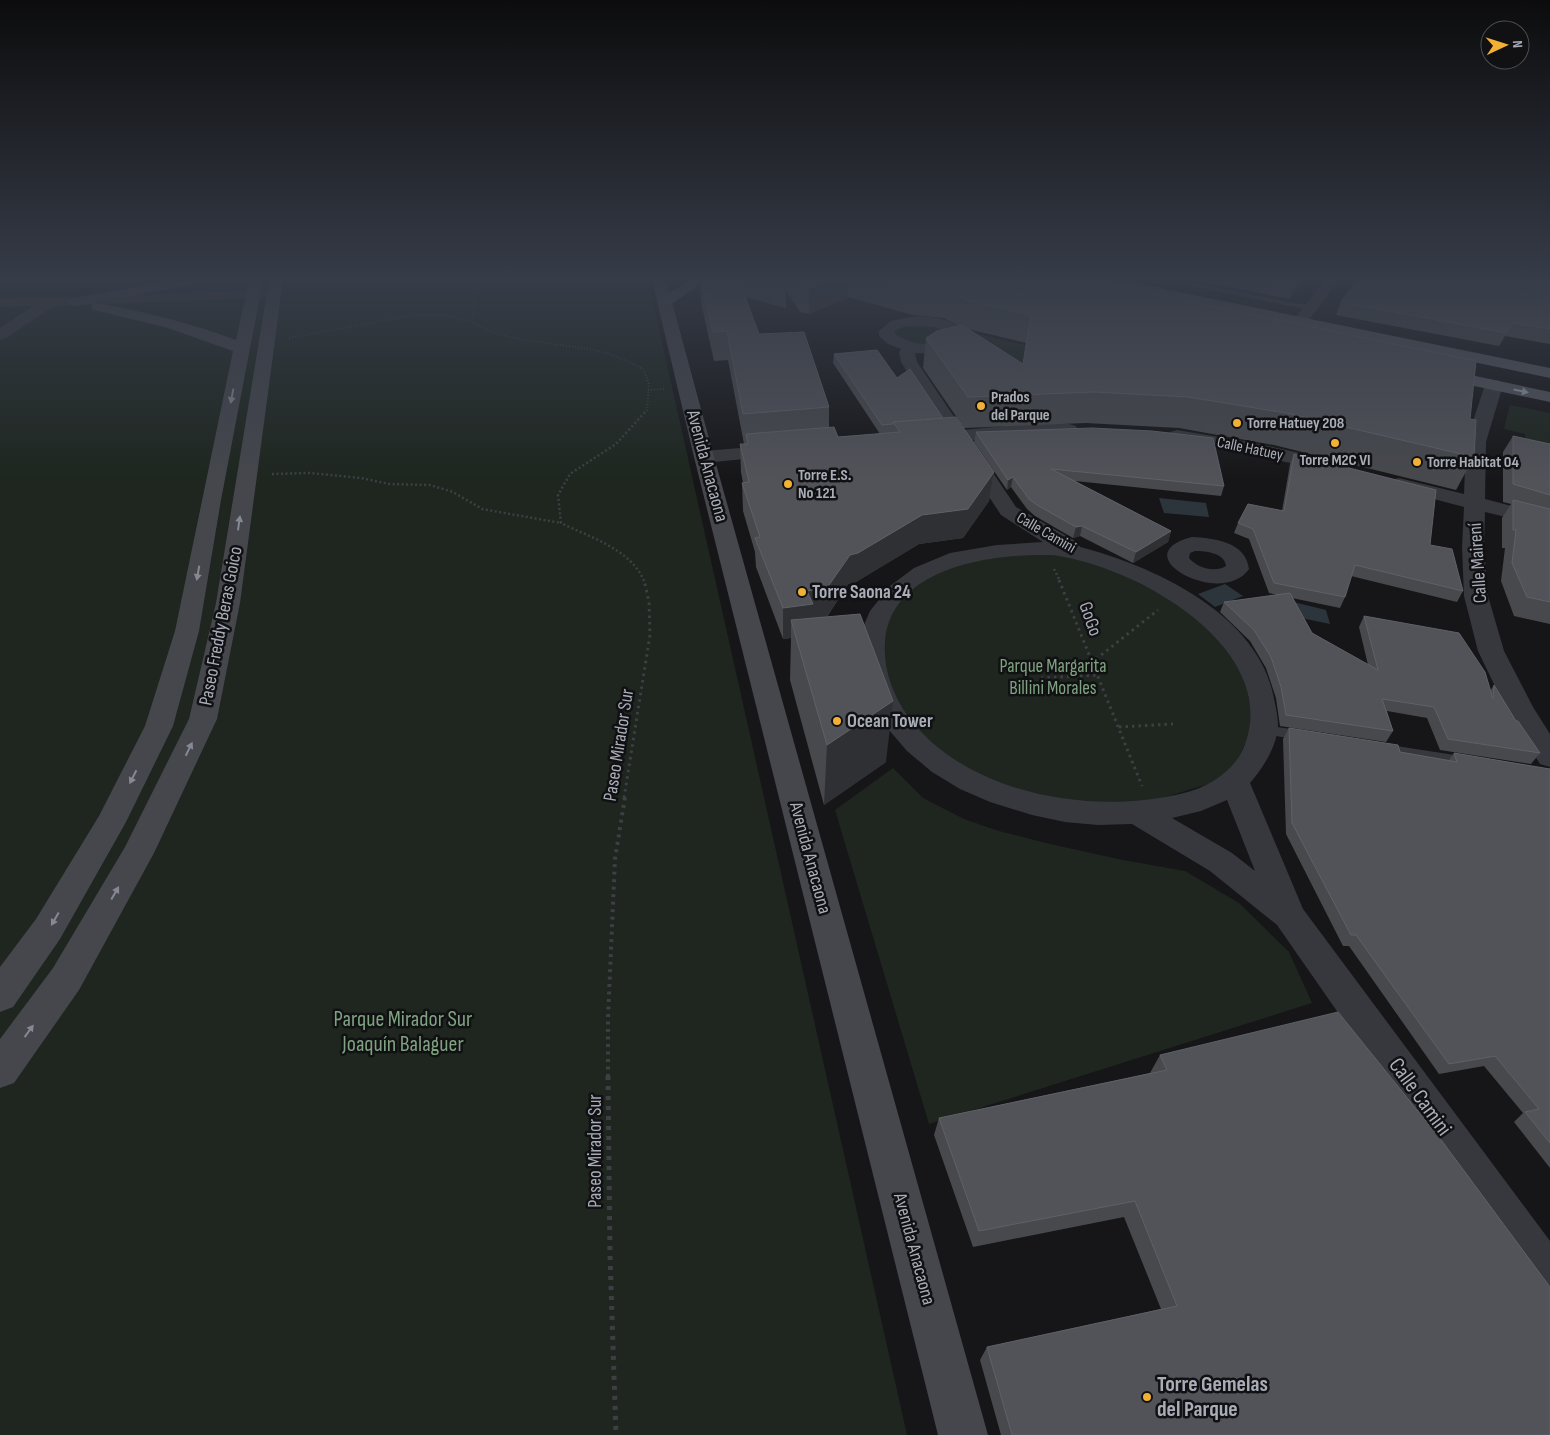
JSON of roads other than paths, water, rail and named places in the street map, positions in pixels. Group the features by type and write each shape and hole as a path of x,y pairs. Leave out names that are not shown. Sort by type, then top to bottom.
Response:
{"main road":[{"path":"1420,347 1550,374"},
{"path":"1426,370 1550,397"}],"street":[{"name":"Paseo Freddy Beras Goico","path":"0,1070 66,979 138,853 203,719 228,603 258,347"},
{"name":"Avenida Anacaona","path":"676,347 963,1435"},
{"name":"Calle Camini","path":"910,347 907,353 909,362 956,436 1008,511 1034,528 1084,555"},
{"name":"Paseo Freddy Beras Goico","path":"0,996 48,930 111,822 159,726 187,631 241,348"},
{"name":"Calle Mairení","path":"1494,385 1476,442 1473,546 1476,596 1491,651 1520,709 1550,757"},
{"path":"917,439 1027,430 1084,430"},
{"name":"Calle Hatuey","path":"1158,434 1249,448 1347,470"},
{"path":"704,457 791,449"},
{"path":"1383,480 1550,522"},
{"name":"Calle Camini","path":"994,551 1008,511"},
{"path":"1054,549 1084,555 1122,568 1162,598 1200,610 1228,634 1250,665 1260,694 1264,730 1254,757 1235,782 1208,797 1180,806 1142,804 1080,812 1030,803 984,787 944,764 917,743 896,718 874,681 870,655 873,632 884,609 898,590 921,573 943,563 994,551 1054,549"},
{"path":"1162,598 1190,570"},
{"name":"Calle Camini","path":"1235,782 1289,916 1550,1278"},
{"name":"Calle Camini","path":"1142,804 1221,862 1289,916"}],"lane":[{"path":"1264,730 1319,738"},
{"path":"1365,746 1485,765"}],"place":[{"name":"Prados del Parque","path":"981,406"},
{"name":"Torre Hatuey 208","path":"1237,423"},
{"name":"Torre M2C VI","path":"1335,443"},
{"name":"Torre Habitat 04","path":"1417,462"},
{"name":"Torre E.S. No 121","path":"788,484"},
{"name":"Torre Saona 24","path":"802,592"},
{"name":"Ocean Tower","path":"837,721"},
{"name":"Torre Gemelas del Parque","path":"1147,1397"}],"park label":[{"name":"Parque Margarita Billini Morales","path":"1053,677"},
{"name":"Parque Mirador Sur Joaquín Balaguer","path":"403,1032"}]}
